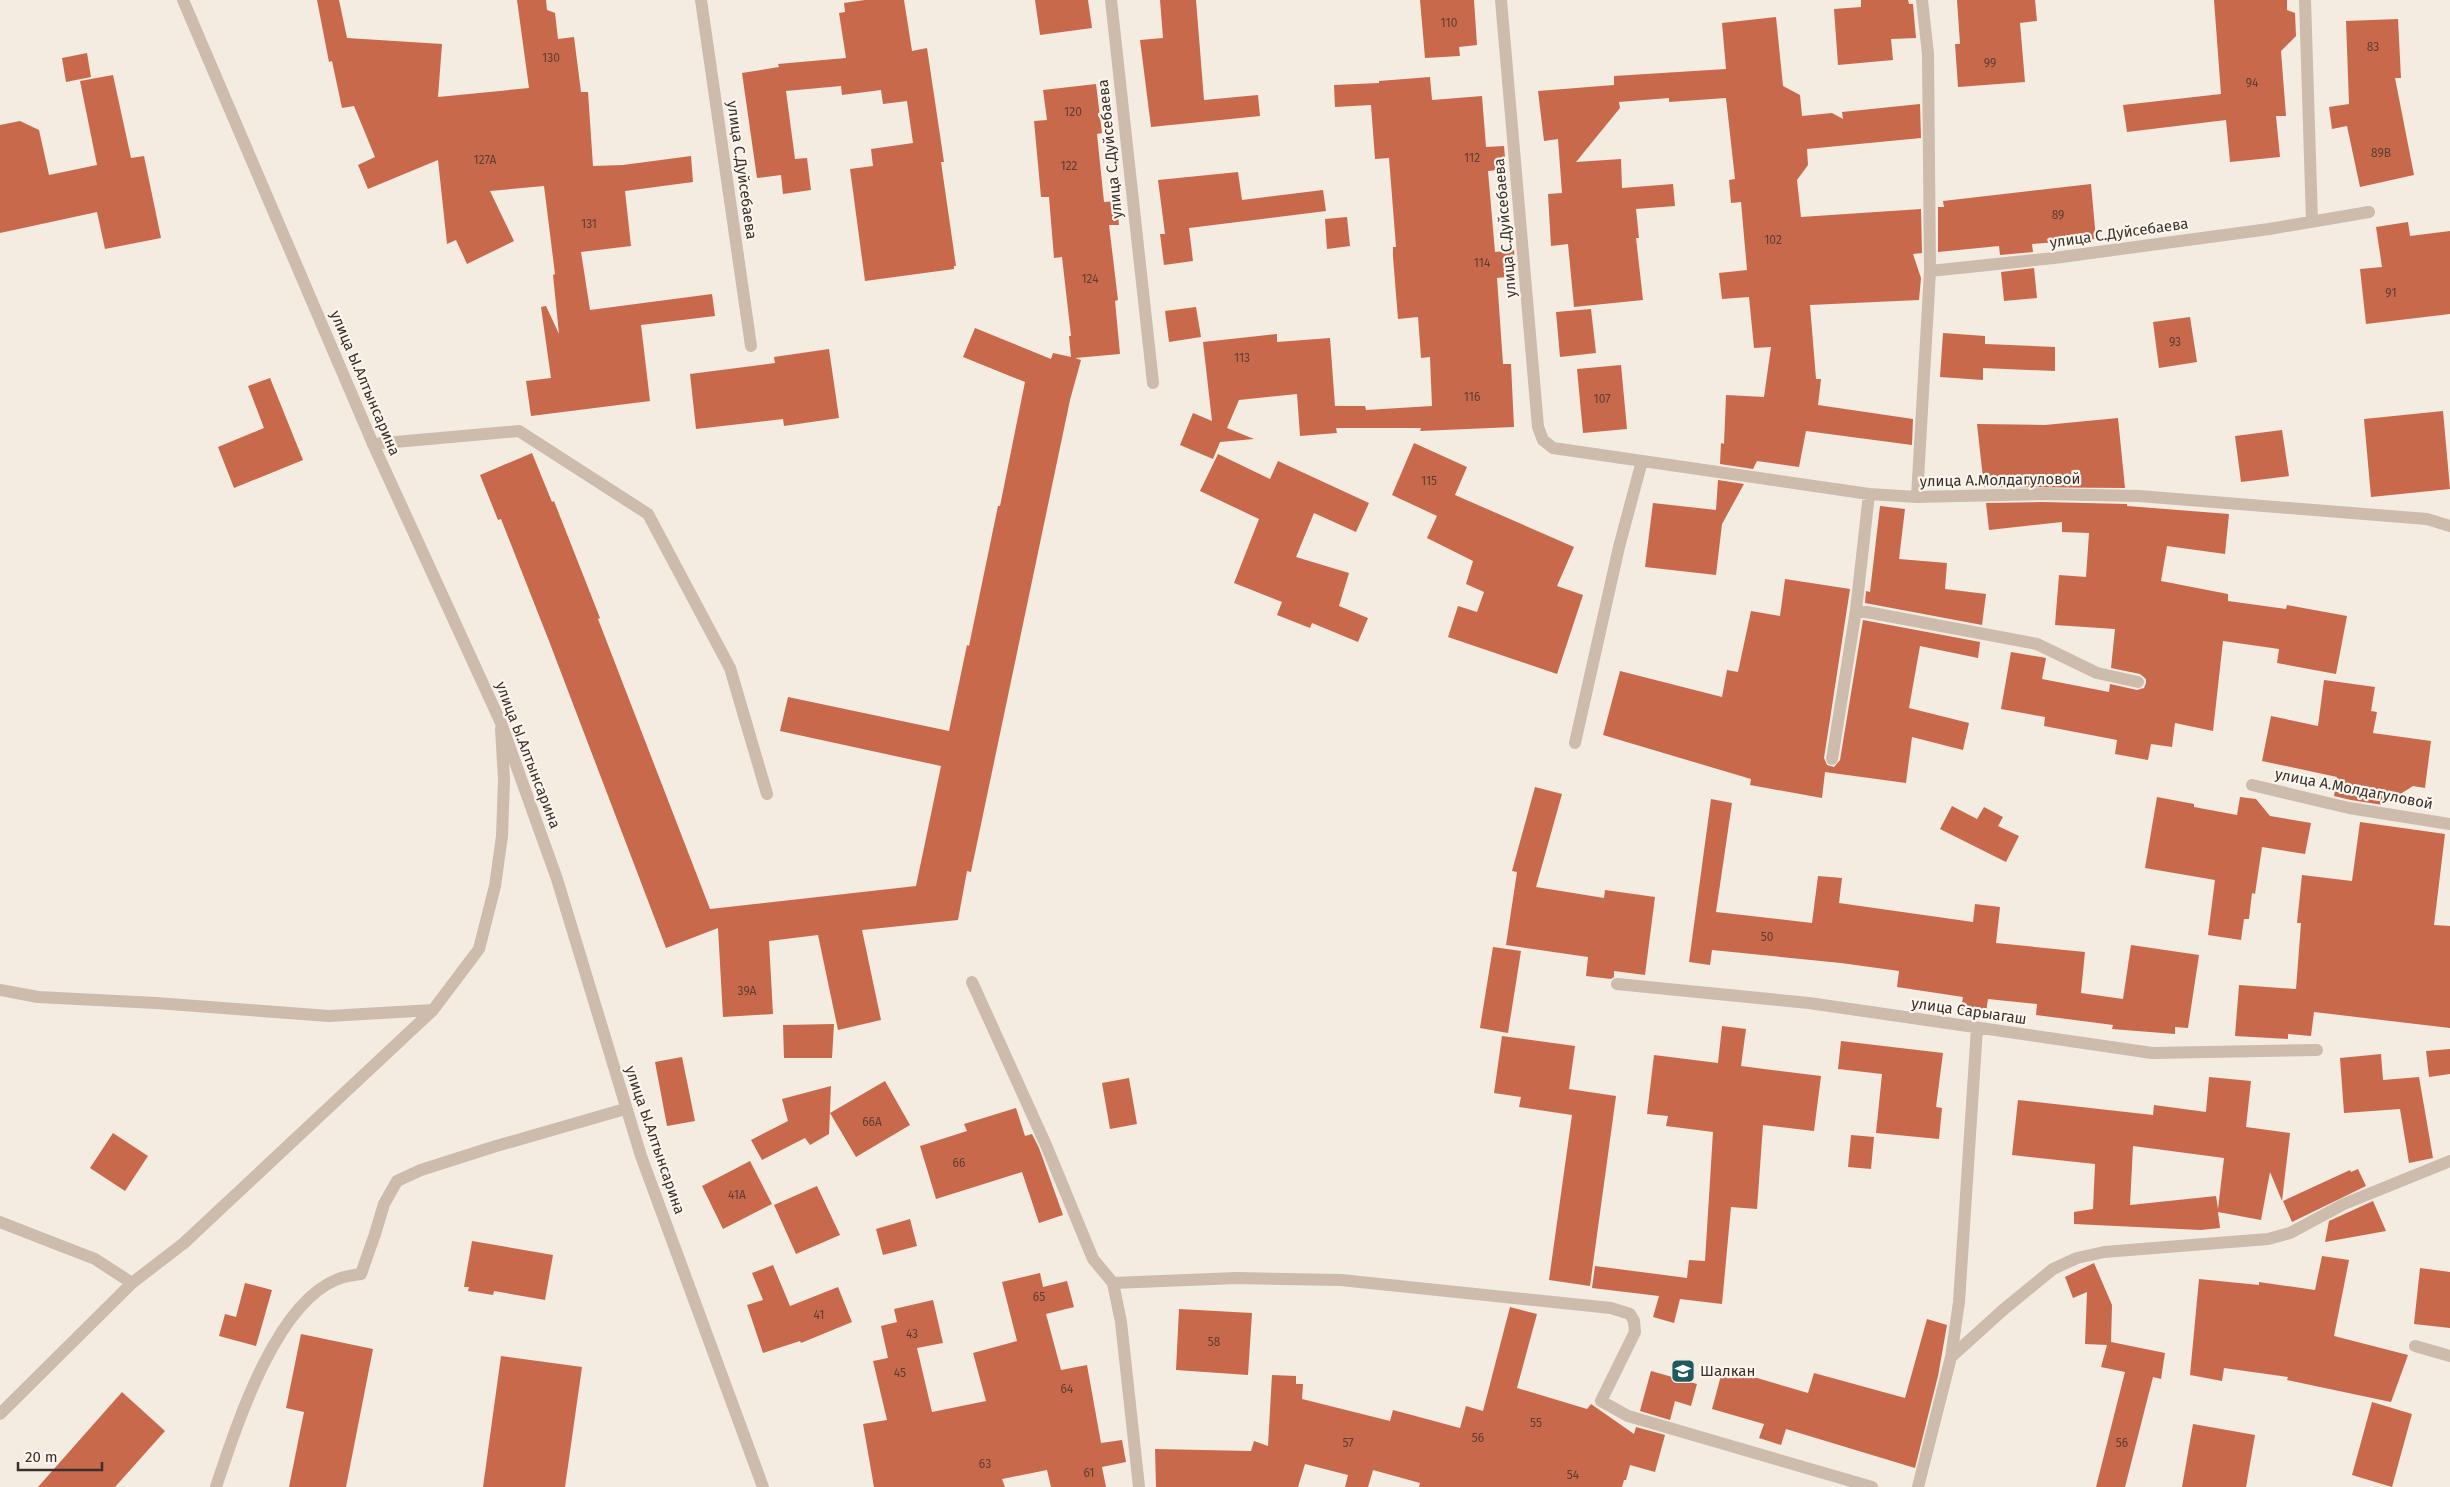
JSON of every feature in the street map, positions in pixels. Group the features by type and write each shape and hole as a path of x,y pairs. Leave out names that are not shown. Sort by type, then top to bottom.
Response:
{"street":[{"name":"улица Ы.Алтынсарина","path":"183,0 373,444 501,723 557,879 625,1109 763,1487"},
{"name":"улица С.Дуйсебаева","path":"701,0 751,346"},
{"name":"улица С.Дуйсебаева","path":"1111,0 1153,383"},
{"name":"улица С.Дуйсебаева","path":"1501,0 1538,427 1543,440 1553,448"},
{"path":"1917,498 1930,271 1928,54 1922,0"},
{"path":"2305,0 2312,221"},
{"name":"улица С.Дуйсебаева","path":"1930,271 2054,258 2269,229 2369,212"},
{"path":"373,444 519,431 648,514 730,668 767,794"},
{"name":"улица А.Молдагуловой","path":"1553,448 1869,494 1917,498 2042,494 2139,496 2427,520 2450,526"},
{"path":"1575,744 1619,547 1642,461"},
{"path":"1832,758 1856,610 1869,494"},
{"path":"1856,610 2037,644 2097,673 2138,682"},
{"path":"0,1414 132,1283 184,1243 295,1136 433,1010 479,949 495,886 502,836 504,779 501,723"},
{"name":"улица А.Молдагуловой","path":"2252,786 2349,808 2450,824"},
{"path":"972,982 1046,1145 1093,1259 1113,1283 1121,1322 1139,1487"},
{"name":"улица Сарыагаш","path":"1617,984 1808,1004 2152,1053 2317,1050"},
{"path":"0,990 38,997 156,1003 329,1016 433,1010"},
{"path":"1918,1487 1952,1357 1960,1302 1977,1028"},
{"path":"216,1487 243,1408 290,1318 312,1295 338,1279 361,1274 384,1204 398,1181 421,1170 493,1147 625,1109"},
{"path":"1952,1357 2003,1310 2053,1269 2077,1258 2104,1252 2275,1237 2290,1233 2344,1204 2450,1161"},
{"path":"0,1222 96,1259 132,1283"},
{"path":"1113,1283 1237,1278 1341,1280 1611,1308 1630,1314 1634,1321 1635,1332 1601,1401 1628,1416 1872,1487"},
{"path":"2415,1346 2450,1356"}],"building":[{"path":"317,0 339,0 347,38 442,44 438,97 529,88 517,0 546,0 547,10 555,13 558,39 574,37 581,92 588,92 593,166 623,165 691,156 693,182 625,191 631,246 581,252 590,310 712,294 715,316 641,325 650,401 531,416 526,381 551,378 541,307 546,306 559,334 553,275 555,274 544,186 490,191 514,241 467,264 456,240 447,244 438,160 368,189 358,165 375,157 354,106 342,108 332,61 329,62"},
{"path":"865,0 904,0 912,51 927,48 944,162 941,162 956,266 954,266 954,269 865,281 850,169 873,166 871,149 913,143 907,101 883,104 881,90 842,95 841,86 786,91 795,159 807,158 811,190 783,194 781,175 757,178 742,73 779,67 778,64 846,58 839,13 845,12 844,3"},
{"path":"1035,0 1088,0 1092,28 1040,35"},
{"path":"1160,0 1196,0 1204,100 1258,95 1260,116 1151,127 1140,40 1163,38"},
{"path":"1420,0 1474,0 1477,45 1459,47 1460,56 1425,58"},
{"path":"1861,0 1908,0 1909,4 1913,4 1916,38 1891,39 1893,60 1838,65 1834,9 1861,7"},
{"path":"1957,0 2035,0 2037,21 2020,23 2025,82 1958,87 1955,44 1960,44"},
{"path":"2214,0 2287,0 2287,10 2295,13 2296,36 2281,51 2286,116 2276,116 2280,157 2230,162 2226,120 2127,132 2123,105 2221,94"},
{"path":"1776,17 1783,86 1800,95 1802,116 1832,113 1843,119 1842,112 1920,104 1921,138 1807,149 1808,165 1797,180 1801,217 1921,209 1922,253 1913,254 1921,278 1919,300 1810,305 1816,379 1821,379 1818,405 1913,419 1912,445 1806,431 1799,467 1757,461 1753,469 1720,464 1721,443 1724,444 1726,395 1764,397 1771,347 1754,348 1749,297 1722,299 1719,273 1747,270 1741,202 1731,203 1729,180 1735,179 1726,98 1669,102 1669,98 1619,102 1620,108 1576,162 1621,159 1622,188 1673,184 1675,206 1636,209 1639,238 1636,238 1643,300 1574,307 1568,244 1551,246 1548,194 1562,193 1558,139 1544,141 1538,91 1614,85 1614,76 1726,69 1722,23"},
{"path":"2398,19 2401,78 2395,78 2414,175 2360,187 2347,126 2332,129 2329,107 2349,104 2346,21"},
{"path":"87,53 91,77 66,82 62,58"},
{"path":"113,75 131,158 144,156 161,238 105,249 97,212 0,233 0,125 20,121 39,130 49,175 97,165 80,81"},
{"path":"1430,77 1432,100 1482,96 1486,147 1504,146 1506,169 1488,171 1495,252 1514,250 1516,276 1497,278 1503,364 1511,364 1514,427 1420,431 1421,428 1336,428 1337,433 1300,436 1297,394 1239,400 1227,428 1254,439 1220,442 1213,459 1180,445 1193,413 1212,421 1203,342 1277,334 1277,342 1330,338 1335,406 1365,406 1366,410 1432,406 1430,357 1421,358 1418,317 1398,319 1393,257 1393,247 1396,247 1389,158 1375,159 1371,105 1335,107 1334,85 1379,83 1379,81"},
{"path":"1096,84 1102,133 1097,134 1104,202 1117,201 1119,225 1109,225 1118,300 1115,301 1120,354 1075,358 1081,360 1070,400 971,872 967,871 958,920 862,930 881,1020 838,1030 818,935 769,941 773,1014 723,1017 718,928 666,948 549,641 501,519 498,520 480,475 532,453 552,502 554,501 600,618 598,619 710,909 916,886 941,766 780,731 788,697 949,731 998,506 1000,506 1025,382 963,357 975,328 1051,359 1053,353 1071,357 1069,336 1071,336 1062,257 1054,258 1049,197 1041,197 1034,121 1047,120 1043,90"},
{"path":"1238,172 1242,200 1323,190 1326,211 1189,228 1193,261 1164,265 1160,234 1165,234 1158,180"},
{"path":"2091,184 2096,239 2032,244 2033,252 2000,255 1999,246 1938,252 1938,207 1944,207 1943,201"},
{"path":"1347,217 1350,246 1327,249 1325,219"},
{"path":"2408,222 2410,236 2450,231 2450,314 2366,324 2360,269 2382,267 2376,227"},
{"path":"2034,268 2037,298 2004,301 2001,272"},
{"path":"1196,307 1201,337 1169,342 1165,311"},
{"path":"1591,309 1596,353 1560,357 1556,312"},
{"path":"2190,317 2197,362 2159,368 2153,322"},
{"path":"1943,333 1985,336 1985,344 2055,347 2055,371 1983,368 1983,380 1940,377"},
{"path":"829,349 839,418 784,426 783,419 696,429 690,374 775,363 774,357"},
{"path":"1621,365 1627,429 1583,433 1577,369"},
{"path":"270,378 303,460 234,488 218,447 264,428 248,386"},
{"path":"2443,411 2450,489 2371,497 2364,419"},
{"path":"2118,418 2125,488 1984,487 1977,424 2045,425"},
{"path":"2282,430 2289,476 2241,482 2235,436"},
{"path":"1414,443 1467,467 1455,495 1574,547 1557,586 1583,595 1557,674 1448,637 1458,606 1477,612 1484,592 1466,584 1473,561 1427,538 1437,516 1392,495"},
{"path":"1218,454 1270,479 1278,461 1369,503 1356,532 1314,513 1296,557 1349,573 1339,606 1368,618 1358,642 1312,623 1310,628 1277,615 1282,602 1234,583 1259,519 1200,491"},
{"path":"1718,480 1744,484 1722,524 1716,575 1645,567 1653,503 1716,510"},
{"path":"1986,503 2127,504 2127,506 2229,514 2225,554 2167,546 2161,581 2228,594 2228,601 2286,609 2287,605 2347,616 2336,674 2277,663 2279,649 2223,641 2213,731 2175,723 2172,747 2151,744 2148,760 2115,754 2117,740 2044,726 2045,717 2001,709 2011,652 2046,658 2042,679 2109,692 2110,684 2137,690 2144,688 2146,683 2146,679 2140,674 2111,668 2115,629 2055,625 2059,575 2086,577 2089,533 2062,532 2062,522 1989,530"},
{"path":"1880,506 1905,509 1899,559 1947,563 1945,589 1986,594 1982,625 1865,603 1866,591 1870,592"},
{"path":"1785,579 1850,589 1824,758 1827,765 1834,767 1840,760 1863,620 1980,642 1978,658 1920,646 1909,708 1969,723 1963,750 1912,737 1906,783 1825,772 1822,798 1750,785 1751,779 1603,735 1620,671 1722,697 1727,670 1738,672 1751,611 1780,616"},
{"path":"2324,680 2375,687 2371,711 2377,712 2373,733 2431,741 2425,788 2413,786 2383,805 2351,800 2334,796 2337,777 2262,761 2271,716 2318,726"},
{"path":"1535,787 1562,794 1536,887 1604,898 1605,890 1655,897 1645,975 1614,971 1614,977 1611,979 1586,976 1588,957 1506,945 1517,872 1512,871"},
{"path":"2157,797 2194,804 2194,807 2237,815 2240,797 2256,799 2270,816 2311,823 2305,854 2262,847 2255,894 2252,893 2249,919 2244,919 2241,940 2208,935 2215,880 2145,868"},
{"path":"1711,799 1732,803 1716,912 1812,923 1818,876 1842,878 1839,903 1973,922 1975,904 2000,907 1996,943 2085,952 2081,993 2123,999 2131,945 2199,955 2188,1028 2175,1027 2175,1034 2112,1029 2113,1025 2036,1015 2037,1004 1988,999 1986,1012 1961,1009 1963,997 1897,987 1899,971 1841,963 1712,950 1710,965 1689,962"},
{"path":"1952,806 1977,819 1984,807 2003,817 1998,826 2019,836 2006,862 1940,829"},
{"path":"2360,822 2445,834 2434,925 2450,926 2450,1028 2314,1012 2311,1036 2288,1034 2288,1039 2235,1036 2239,985 2296,989 2301,923 2297,923 2302,875 2352,881"},
{"path":"1493,947 1521,951 1508,1033 1480,1028"},
{"path":"834,1024 832,1058 784,1058 783,1025"},
{"path":"1722,1026 1746,1029 1741,1066 1821,1076 1814,1131 1763,1125 1757,1209 1731,1207 1722,1304 1680,1299 1674,1323 1653,1317 1659,1296 1592,1288 1595,1266 1687,1278 1689,1260 1705,1261 1713,1132 1666,1126 1668,1116 1647,1114 1654,1055 1718,1063"},
{"path":"1502,1036 1575,1046 1569,1089 1616,1096 1590,1286 1549,1280 1572,1115 1519,1107 1521,1097 1494,1093"},
{"path":"1841,1041 1943,1053 1936,1107 1942,1108 1939,1139 1876,1133 1882,1074 1838,1069"},
{"path":"2450,1049 2450,1074 2429,1077 2426,1051"},
{"path":"2381,1054 2383,1080 2419,1077 2433,1158 2409,1163 2400,1109 2344,1113 2340,1058"},
{"path":"682,1057 695,1121 667,1126 655,1062"},
{"path":"2209,1077 2251,1081 2246,1127 2290,1133 2282,1201 2270,1172 2261,1220 2218,1212 2220,1228 2201,1230 2074,1224 2074,1212 2093,1209 2095,1164 2012,1155 2018,1100 2153,1115 2154,1105 2206,1112","holes":["2133,1146 2224,1158 2218,1209 2216,1196 2130,1205"]},
{"path":"1129,1078 1137,1124 1110,1129 1102,1083"},
{"path":"885,1081 910,1125 856,1157 830,1113"},
{"path":"831,1086 829,1134 810,1145 805,1138 762,1160 751,1140 788,1121 782,1099"},
{"path":"1016,1108 1025,1136 1032,1134 1039,1148 1063,1215 1039,1223 1022,1172 936,1199 920,1146 967,1131 964,1124"},
{"path":"113,1133 148,1156 125,1191 90,1168"},
{"path":"1851,1135 1874,1137 1871,1169 1848,1167"},
{"path":"750,1161 772,1204 723,1229 702,1186"},
{"path":"2358,1169 2366,1186 2292,1222 2283,1201 2350,1170 2351,1172"},
{"path":"817,1186 840,1235 796,1254 774,1205"},
{"path":"2373,1201 2386,1231 2325,1242 2329,1221"},
{"path":"910,1219 917,1246 883,1255 876,1229"},
{"path":"472,1241 553,1255 545,1300 494,1291 493,1295 468,1291 469,1287 464,1287"},
{"path":"2322,1256 2349,1260 2334,1336 2408,1355 2391,1402 2287,1380 2288,1377 2224,1368 2222,1381 2190,1375 2199,1279 2259,1285 2259,1282 2315,1290"},
{"path":"2094,1263 2112,1305 2111,1342 2165,1353 2161,1379 2153,1377 2125,1487 2096,1487 2125,1372 2101,1367 2107,1345 2085,1344 2087,1292 2073,1298 2065,1277"},
{"path":"773,1265 790,1306 838,1287 852,1322 801,1343 800,1341 763,1353 747,1305 763,1300 752,1273"},
{"path":"2420,1268 2450,1272 2450,1328 2414,1324"},
{"path":"1040,1273 1043,1287 1067,1281 1074,1307 1046,1314 1061,1370 1087,1365 1101,1443 1122,1440 1126,1462 1102,1467 1106,1487 1051,1487 1047,1470 1002,1479 1005,1487 874,1487 863,1424 887,1420 873,1361 888,1358 881,1326 897,1322 894,1309 933,1300 943,1343 917,1348 932,1412 986,1401 973,1353 1017,1341 1002,1282"},
{"path":"245,1283 272,1290 256,1346 219,1336 225,1314 236,1317"},
{"path":"1510,1307 1537,1314 1517,1388 1587,1409 1591,1404 1634,1434 1636,1427 1665,1435 1655,1472 1630,1465 1622,1487 1419,1487 1420,1483 1373,1470 1368,1487 1345,1487 1348,1475 1305,1464 1298,1487 1156,1487 1155,1449 1251,1451 1254,1441 1268,1446 1272,1375 1296,1376 1296,1384 1303,1384 1302,1399 1390,1421 1393,1410 1460,1428 1466,1406 1483,1411"},
{"path":"1179,1309 1252,1313 1248,1375 1176,1370"},
{"path":"1927,1319 1947,1325 1938,1376 1915,1468 1786,1429 1781,1445 1759,1438 1764,1424 1712,1409 1723,1368 1808,1393 1814,1373 1905,1398"},
{"path":"301,1334 373,1349 346,1487 289,1487 304,1412 286,1408"},
{"path":"501,1356 582,1367 565,1487 483,1487"},
{"path":"1651,1371 1697,1384 1691,1406 1675,1401 1670,1420 1640,1411"},
{"path":"122,1392 165,1431 115,1487 38,1487"},
{"path":"2372,1402 2412,1414 2392,1487 2352,1475"},
{"path":"2193,1424 2255,1435 2246,1487 2182,1487"}],"place":[{"name":"Шалкан","path":"1683,1371"}]}
